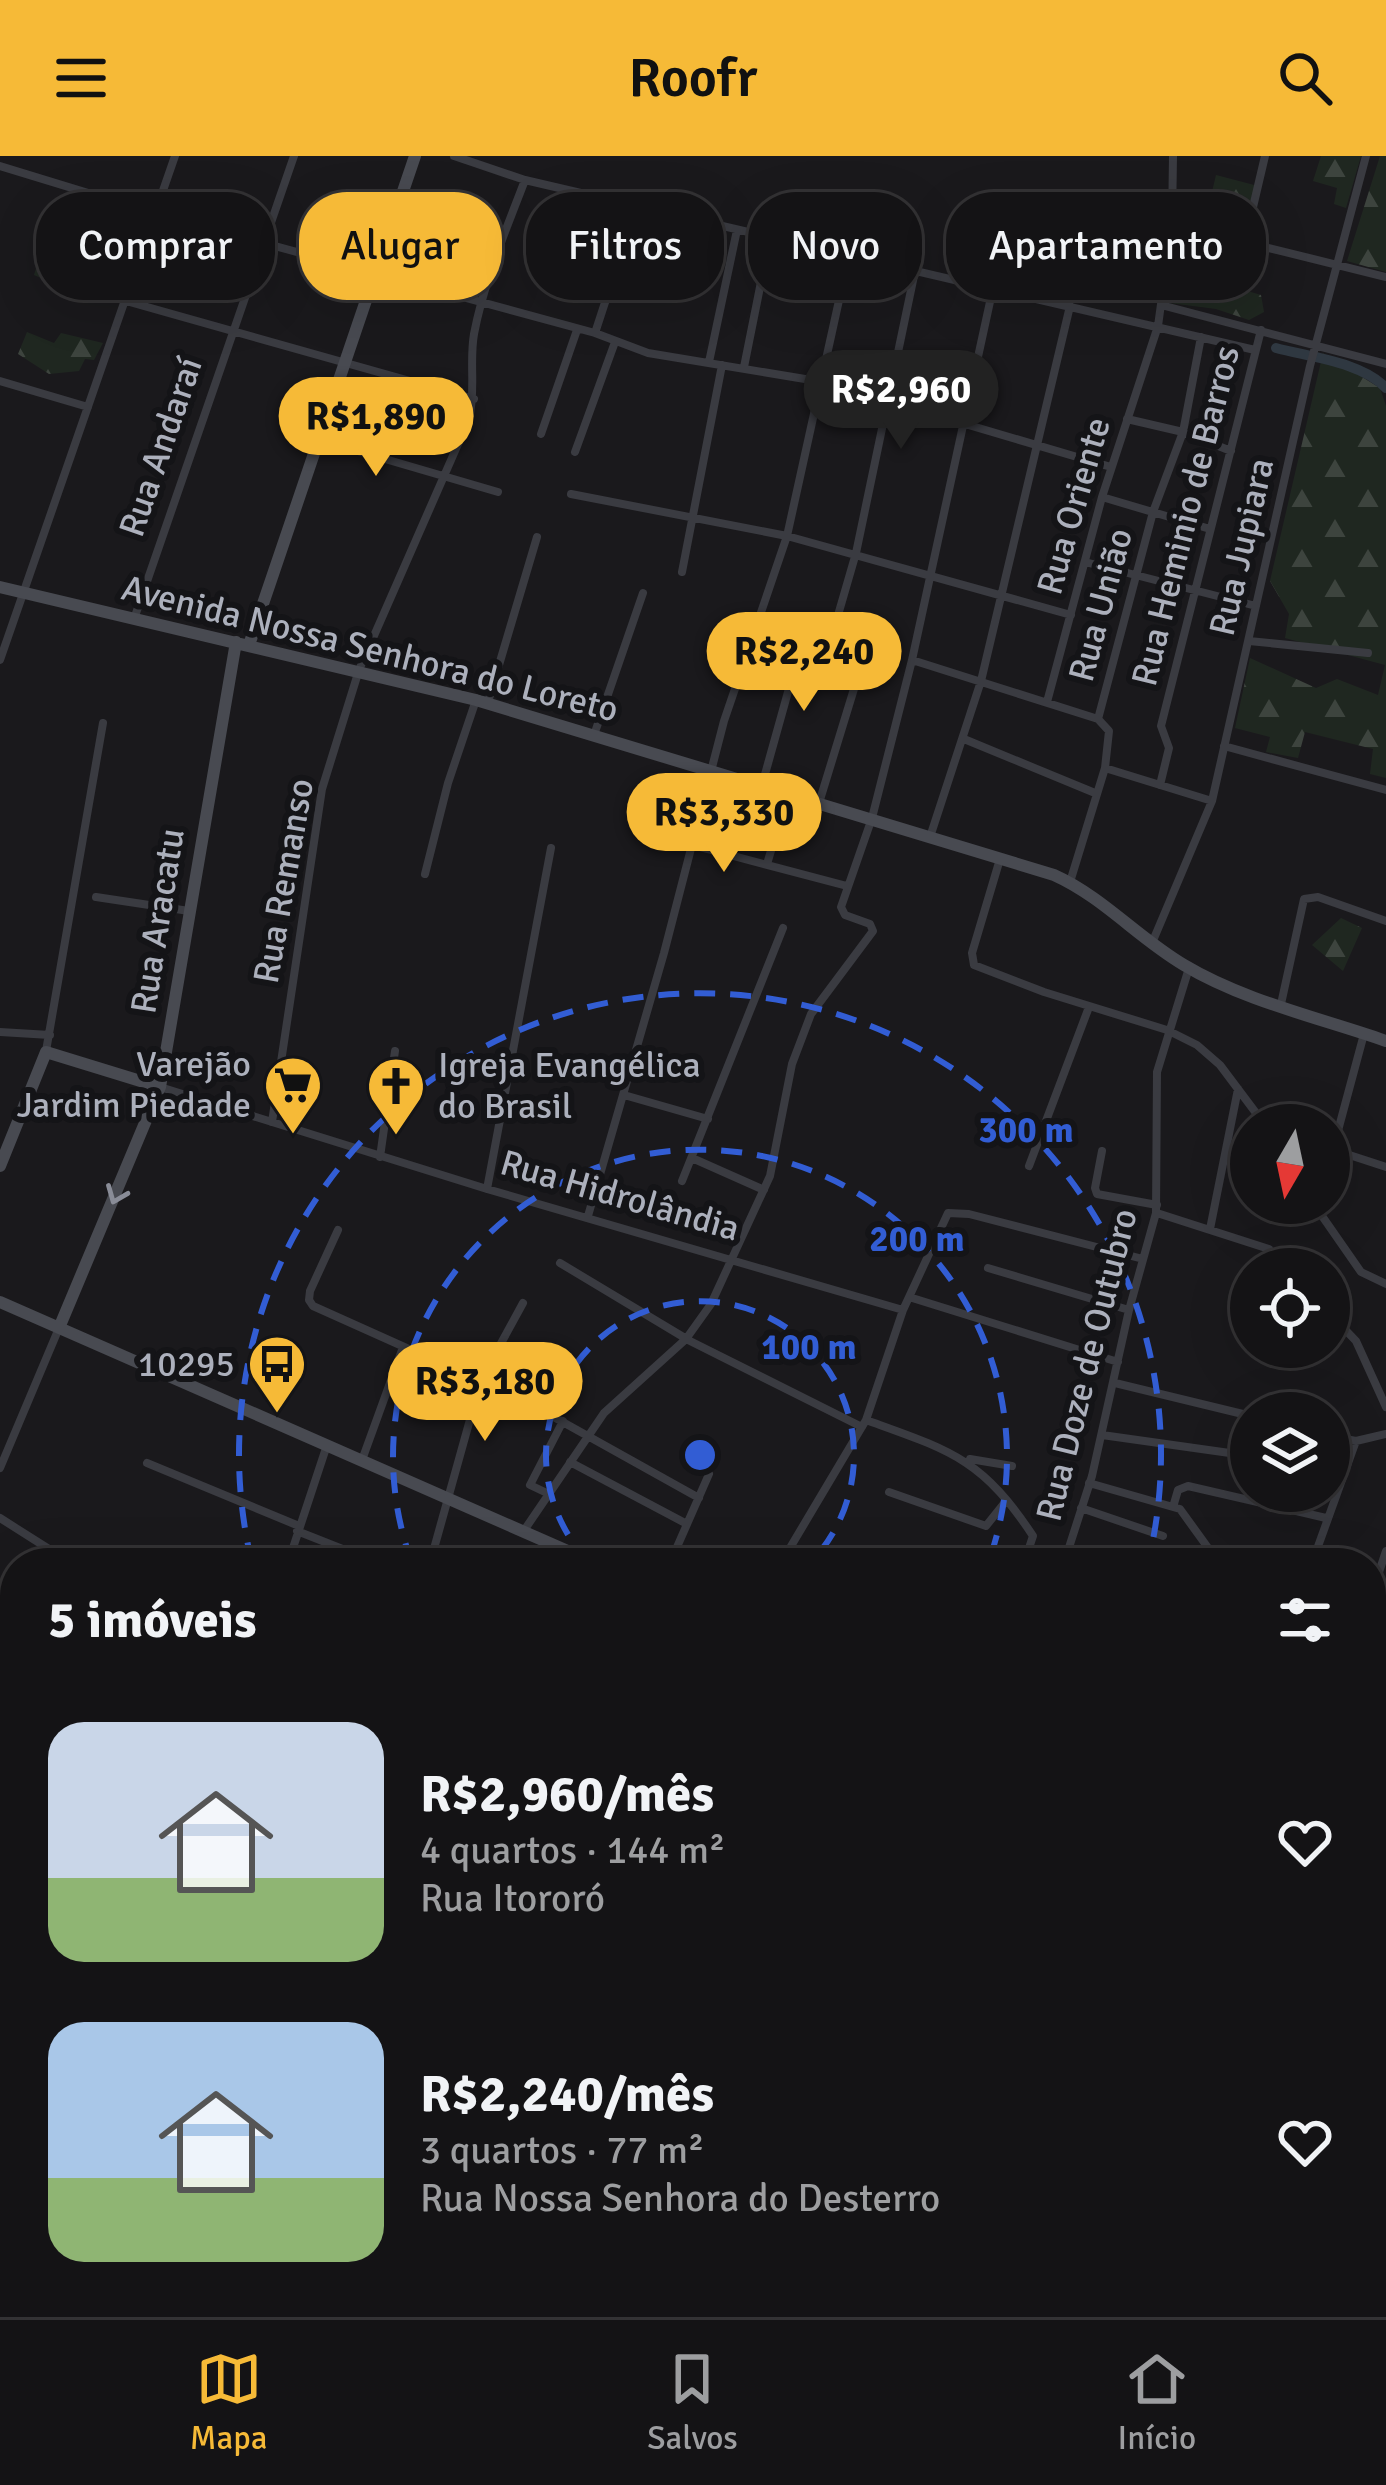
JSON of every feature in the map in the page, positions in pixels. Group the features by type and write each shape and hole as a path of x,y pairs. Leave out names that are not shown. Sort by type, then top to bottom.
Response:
{"street":[{"path":"164,192 175,156"},
{"name":"Rua Andaraí","path":"275,212 293,156"},
{"name":"Rua Aracatu","path":"404,192 416,156"},
{"path":"454,156 575,192"},
{"name":"Rua Oriente","path":"1172,192 1173,156"},
{"path":"1257,192 1265,156"},
{"name":"Rua Jupiara","path":"1151,944 1212,801 1314,348 1366,156"},
{"path":"0,166 85,192"},
{"name":"Rua Remanso","path":"272,1122 322,789 359,670 445,477 474,399 473,336 525,180"},
{"path":"724,227 748,232"},
{"path":"709,362 736,230"},
{"path":"1266,246 1386,277"},
{"name":"Rua Andaraí","path":"134,621 243,300"},
{"name":"Rua Aracatu","path":"0,1468 160,1087 242,644 368,300"},
{"path":"476,300 648,353 823,382 1111,466"},
{"path":"595,334 606,300"},
{"path":"744,368 757,300"},
{"path":"588,1216 710,770 787,536 840,300"},
{"path":"836,622 856,553 910,300"},
{"path":"523,1532 604,1412 657,1368 711,1304 764,1190 791,1064 803,1032 820,998 873,932 870,924 842,913 841,907 872,818 912,660 990,300"},
{"path":"1044,300 1201,337 1314,348 1386,364"},
{"name":"Rua Oriente","path":"1047,702 1161,300"},
{"path":"0,660 126,301 474,399"},
{"path":"930,837 982,681 1070,306"},
{"path":"1160,308 1258,340"},
{"path":"541,434 578,330"},
{"name":"Rua União","path":"1070,882 1105,768 1109,731 1098,719 1154,512 1183,432 1201,337"},
{"name":"Rua Heminio de Barros","path":"1160,785 1168,748 1161,726 1258,340"},
{"path":"574,452 615,342"},
{"path":"682,572 722,364"},
{"path":"0,381 88,407"},
{"path":"1127,419 1183,432 1231,451"},
{"path":"320,440 498,492"},
{"path":"571,494 787,536 1071,615"},
{"path":"1102,497 1210,529"},
{"path":"425,874 448,783 482,702 537,537"},
{"path":"1085,562 1256,606"},
{"name":"Avenida Nossa Senhora do Loreto","path":"0,587 482,702 1000,858 1070,882 1189,968 1386,1040"},
{"path":"594,735 643,593"},
{"path":"762,785 805,632"},
{"path":"1249,641 1368,653"},
{"path":"912,660 1098,719"},
{"path":"819,803 861,666"},
{"path":"0,1166 50,1036 103,723"},
{"path":"964,739 1095,793"},
{"path":"1224,746 1386,790"},
{"path":"1105,768 1212,801"},
{"path":"767,864 788,794"},
{"path":"692,844 847,886"},
{"path":"487,1189 551,848"},
{"path":"1000,858 972,953 974,964 1167,1030 1207,1051 1251,1104"},
{"path":"1281,1004 1300,906 1309,896 1386,921"},
{"path":"95,897 190,911"},
{"path":"682,1181 783,928"},
{"name":"Rua Doze de Outubro","path":"1069,1548 1090,1484 1156,1209 1156,1072 1189,968"},
{"path":"1029,1166 1090,1007"},
{"path":"0,1032 50,1036"},
{"path":"1343,1104 1364,1033"},
{"path":"380,1156 395,1051"},
{"name":"Rua Hidrolândia","path":"46,1052 487,1189 903,1310"},
{"path":"1210,1229 1238,1088"},
{"path":"624,1095 707,1119"},
{"path":"1102,1151 1097,1194 1156,1209 1263,1248"},
{"path":"1350,1155 1386,1168"},
{"path":"692,1158 764,1190"},
{"path":"791,1548 864,1424 903,1310 945,1216 956,1211 1143,1259"},
{"path":"1328,1224 1361,1273 1386,1284"},
{"path":"338,1230 309,1300 328,1314 563,1421 699,1498"},
{"path":"560,1263 685,1338 864,1424 963,1458 1012,1466"},
{"path":"988,1268 1129,1310"},
{"path":"909,1297 1118,1362"},
{"path":"0,1302 559,1548"},
{"path":"434,1548 481,1380 523,1303"},
{"path":"1350,1334 1386,1407"},
{"path":"362,1460 403,1347"},
{"path":"1114,1383 1230,1412"},
{"path":"549,1494 530,1485 563,1421"},
{"path":"1350,1440 1386,1434"},
{"path":"1102,1435 1230,1453"},
{"path":"1350,1456 1356,1441"},
{"path":"292,1548 327,1445"},
{"path":"963,1458 978,1469 1033,1536 1029,1548"},
{"path":"570,1462 687,1524"},
{"path":"147,1463 344,1548"},
{"path":"677,1548 710,1474"},
{"path":"1090,1484 1173,1507 1186,1514 1209,1548"},
{"path":"1173,1507 1178,1490 1188,1486 1326,1518"},
{"path":"889,1492 986,1526 1006,1501"},
{"path":"1081,1508 1163,1536"},
{"path":"1317,1548 1328,1512"},
{"path":"0,1519 47,1548"},
{"path":"546,1548 547,1543"}],"green space":[{"path":"1321,156 1361,156 1346,208 1334,204 1337,188 1313,181"},
{"path":"1380,156 1386,156 1386,272 1347,261"},
{"path":"1216,175 1258,186 1256,192 1212,192"},
{"path":"1262,300 1264,312 1249,320 1216,309 1170,303"},
{"path":"27,332 54,343 61,333 103,343 94,360 85,359 79,371 49,374 18,354"},
{"path":"1323,353 1380,388 1386,406 1386,778 1370,774 1373,749 1305,732 1298,758 1266,752 1270,737 1235,728 1250,658 1316,688 1337,679 1378,695 1385,665 1285,638 1289,614 1270,581"},
{"path":"1341,918 1362,928 1343,971 1312,945"}],"waterway":[{"path":"1276,348 1349,366 1386,388"}],"place":[{"name":"Varejão Jardim Piedade","path":"293,1136"},
{"name":"Igreja Evangélica do Brasil","path":"396,1137"},
{"name":"10295","path":"277,1415"}]}
